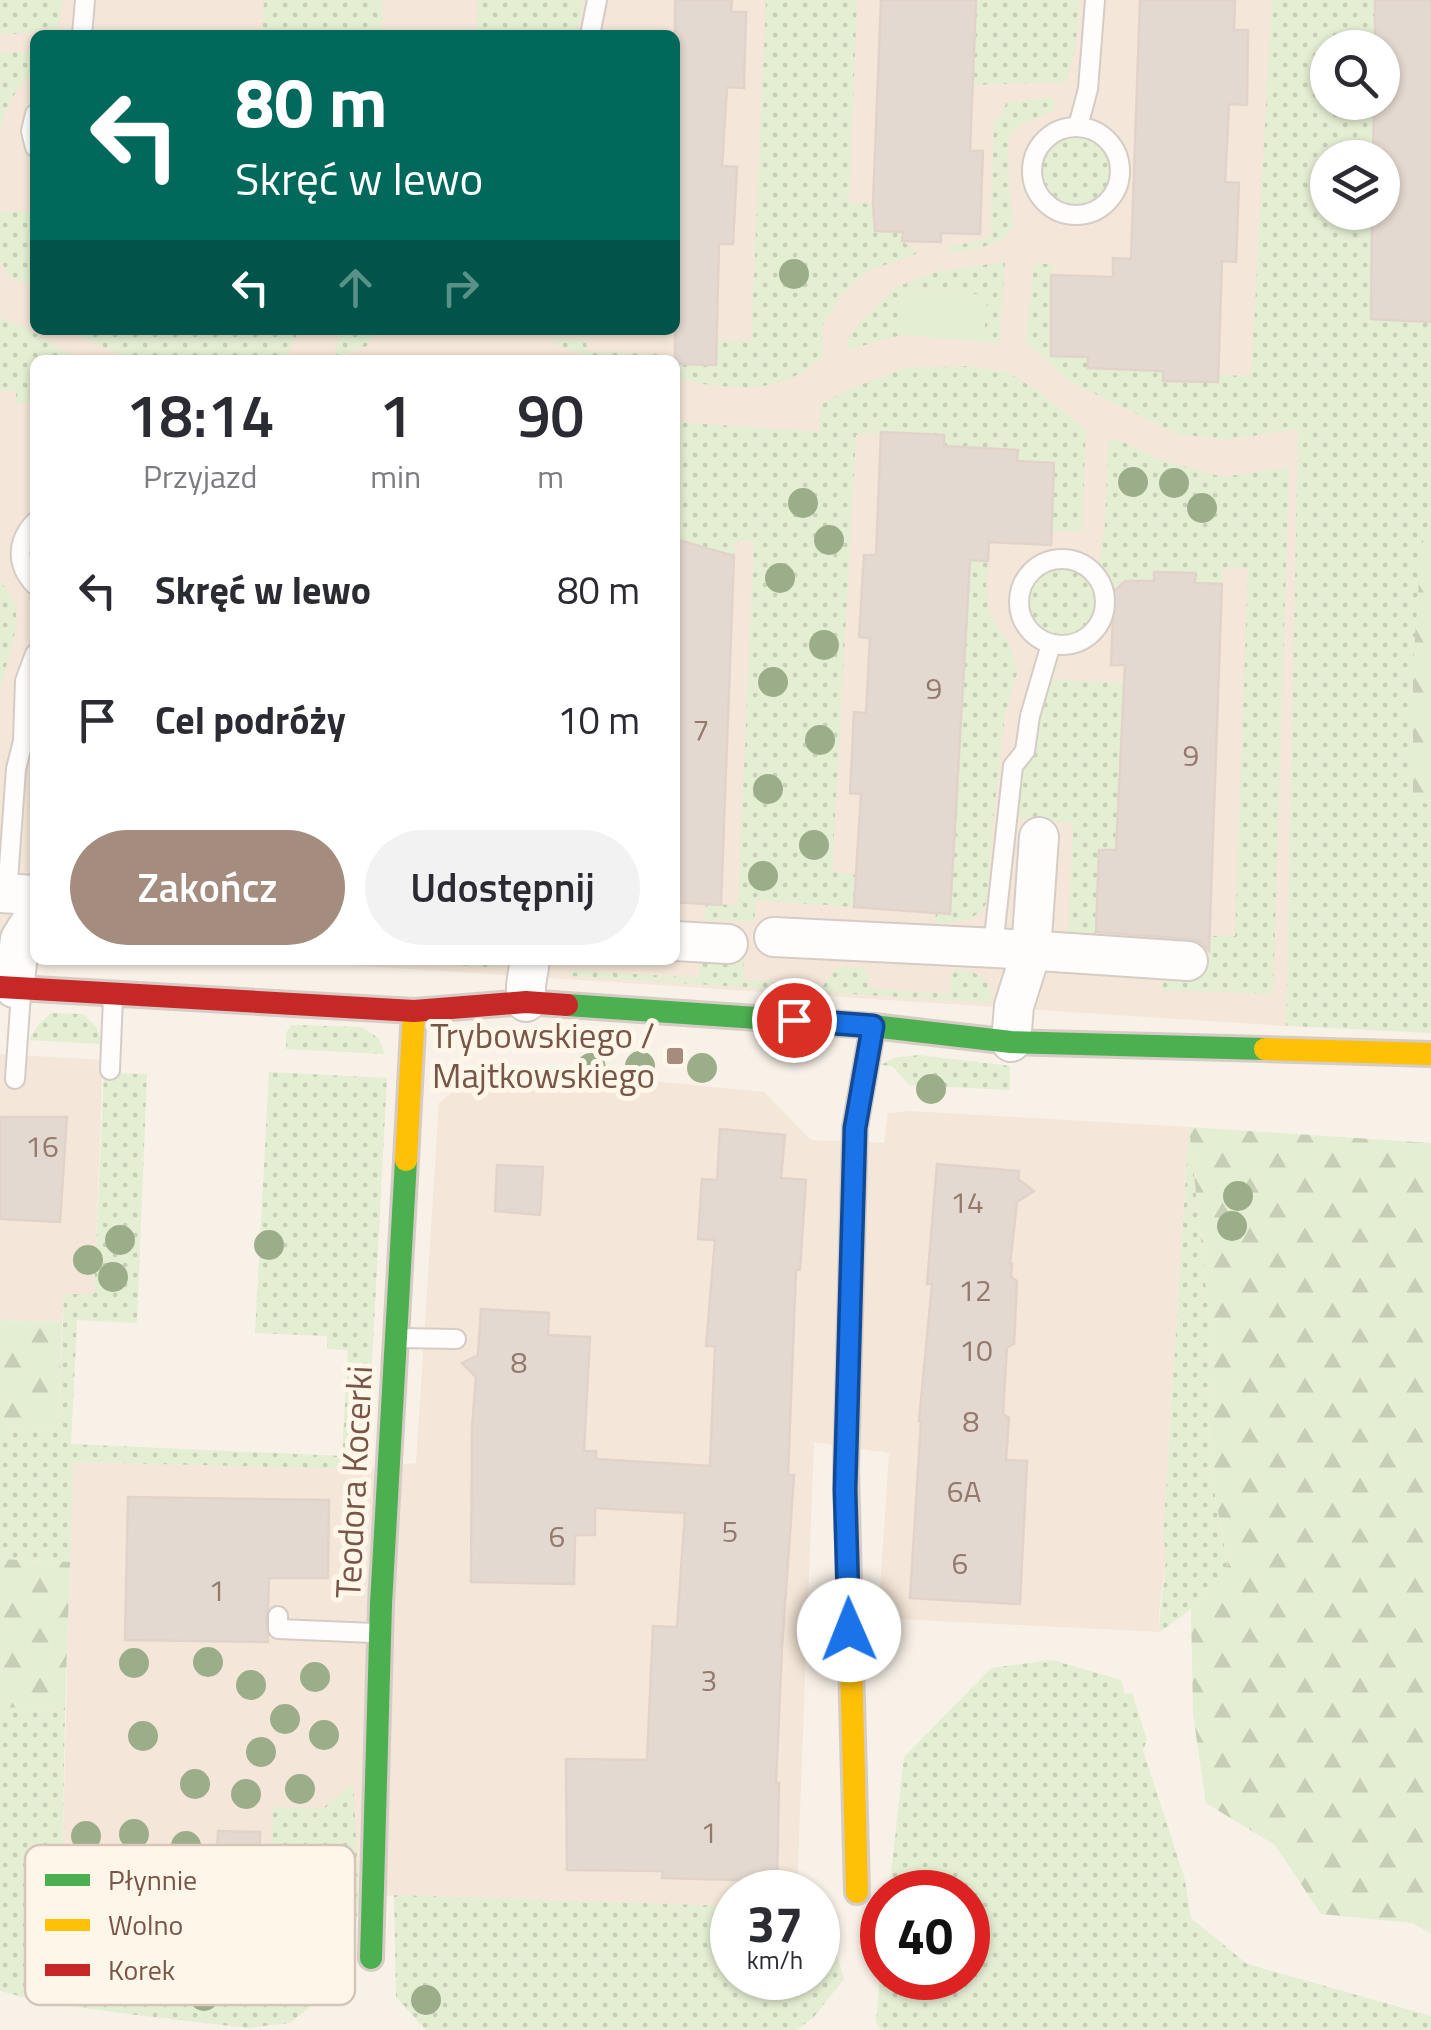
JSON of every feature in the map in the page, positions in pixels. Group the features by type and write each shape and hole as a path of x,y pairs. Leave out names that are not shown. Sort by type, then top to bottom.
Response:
{"street":[{"path":"1011,1042 1014,950 1040,837"},
{"path":"19,899 20,939 12,987 414,1011 526,1002 873,1026 1011,1042 1431,1054"},
{"path":"774,937 1188,961"},
{"path":"680,941 728,944"},
{"path":"526,1002 529,965"},
{"name":"Teodora Kocerki","path":"371,1958 380,1633 414,1011"},
{"path":"857,1892 845,1490 855,1128 873,1026"}],"lane":[{"path":"82,30 85,0"},
{"path":"591,30 597,0"},
{"path":"1078,126 1088,89 1095,0"},
{"path":"1078,126 1104,136 1114,147 1120,174 1110,200 1087,214 1073,215 1059,212 1038,194 1032,168 1035,154 1052,133 1078,126"},
{"path":"30,528 20,548 20,562 30,580"},
{"path":"1056,559 1071,560 1095,574 1105,598 1104,612 1090,635 1065,646 1051,644 1027,628 1019,600 1022,586 1042,564 1056,559"},
{"path":"1014,950 994,938 1014,766 1025,751 1030,716 1051,644"},
{"path":"19,899 16,769 23,742 25,681 30,668"},
{"path":"12,987 15,1079"},
{"path":"110,1070 113,993"},
{"path":"398,1337 456,1340"},
{"path":"278,1616 278,1630 380,1633"}],"shaded area":[{"path":"0,0 1431,0 1431,420 1299,417 1286,1026 350,965 680,965 680,355 30,355 30,945 0,943"},
{"path":"0,1054 103,1060 94,1295 64,1295 62,1322 0,1320"},
{"path":"487,1065 764,1092 811,1140 884,1143 888,1113 909,1111 1189,1127 1160,1632 878,1618 889,1453 814,1442 798,1870 710,1870 710,1905 355,1894 355,1845 63,1845 72,1462 361,1469 416,1463 439,1103"}],"green space":[{"path":"0,0 64,0 57,28 0,33"},
{"path":"264,0 383,0 382,30 262,30"},
{"path":"478,0 583,0 577,30 476,30"},
{"path":"766,0 857,0 849,203 873,204 875,231 903,232 902,241 918,253 868,271 841,295 823,325 822,358 795,376 751,387 680,380 680,364 715,365 715,340 751,341"},
{"path":"976,0 1079,0 1076,44 1066,82 972,85"},
{"path":"1272,0 1375,0 1375,30 1310,30 1310,120 1374,120 1373,140 1310,140 1310,230 1372,230 1371,319 1431,322 1431,1033 1286,1026 1298,429 1226,440 1178,434 1069,381 1026,342 1034,264 1053,264 1051,356 1088,357 1163,371 1163,381 1218,382 1218,375 1251,376"},
{"path":"30,51 30,74 13,97 0,130 0,53"},
{"path":"1054,97 1054,111 1021,124 1008,139 1014,224 1005,238 978,249 948,253 948,246 990,236 994,121 1003,114 1006,103"},
{"path":"1076,127 1093,130 1107,140 1117,154 1117,188 1107,202 1093,212 1076,215 1059,212 1045,202 1035,188 1032,171 1035,154 1045,140 1059,130"},
{"path":"0,212 30,212 30,284 8,277 0,262"},
{"path":"1005,262 999,344 984,342 986,295 905,288 901,335 848,350 848,339 855,328 896,287 940,271"},
{"path":"904,288 987,295 984,342 901,335"},
{"path":"0,318 22,326 30,335 37,335 71,355 30,355 30,403 16,403 16,391 0,390"},
{"path":"80,335 297,335 287,355 121,355"},
{"path":"342,335 374,335 367,346 342,355 337,355 335,348"},
{"path":"548,340 586,340 587,352 661,355 587,355"},
{"path":"963,366 1007,372 1086,429 1082,531 1051,532 1054,463 1017,461 1017,450 944,446 944,435 856,435 832,871 856,875 854,907 756,900 754,922 705,920 706,904 738,905 754,541 735,540 734,556 694,544 680,544 680,422 820,432 821,404 906,368"},
{"path":"1108,440 1121,441 1157,459 1223,477 1289,467 1273,994 1163,990 1162,978 1178,950 1209,951 1209,936 1235,936 1248,568 1223,567 1222,584 1195,583 1194,573 1155,572 1154,581 1125,581 1114,591 1098,566 1105,524"},
{"path":"1431,533 1431,806 1413,798 1413,666 1422,539"},
{"path":"1062,559 1086,566 1098,578 1105,602 1098,626 1086,638 1062,645 1038,638 1026,626 1019,602 1026,578 1038,566"},
{"path":"970,560 988,561 989,613 1011,647 1017,673 1005,714 987,902 972,917 935,923 936,913 950,913"},
{"path":"0,580 13,598 16,623 0,697"},
{"path":"1041,679 1124,683 1115,850 1099,850 1096,934 1068,933 1073,823 1006,817"},
{"path":"701,950 744,952 743,980 823,986 839,968 855,967 864,968 872,989 950,994 951,973 963,970 986,982 991,1003 570,976 570,970 699,978"},
{"path":"455,965 499,965 499,968"},
{"path":"51,1013 83,1014 97,1028 102,1044 29,1040"},
{"path":"291,1025 362,1027 378,1038 385,1054 286,1049 286,1033"},
{"path":"919,1055 1010,1066 1010,1090 909,1085 892,1066 881,1065 893,1058"},
{"path":"269,1072 387,1078 370,1399 361,1469 73,1462 70,1562 0,1559 0,1427 58,1429 64,1294 94,1294 104,1073 147,1074 137,1323 77,1320 71,1444 342,1456 348,1350 327,1349 327,1336 255,1333"},
{"path":"1189,1127 1211,1335 1208,1455 1228,1567 1191,1609 1160,1632 1166,1560 1163,1536"},
{"path":"1189,1127 1431,1143 1431,1934 1412,1923 1321,1914 1275,1845 1206,1803 1193,1714 1191,1609 1228,1566 1208,1455 1211,1335"},
{"path":"0,1320 62,1322 58,1429 0,1427"},
{"path":"0,1559 70,1562 65,1710 0,1707"},
{"path":"1052,1660 1121,1680 1125,1694 1132,1693 1147,1740 1143,1750 1185,1880 1191,1918 1247,1964 1431,2016 1431,2030 881,2030 876,2022 878,2000 990,2000 990,1870 891,1870 904,1757 991,1668"},
{"path":"0,1707 65,1710 63,1845 25,1845 25,1998 0,1991"},
{"path":"353,1783 360,1907 355,1923 355,1845 272,1845 273,1807 323,1808"},
{"path":"394,1895 710,1905 710,2000 827,2000 813,2018 796,2030 426,2030 396,1997"},
{"path":"61,2005 312,2005 290,2023 248,2028"}],"building":[{"path":"675,0 732,0 731,12 746,12 744,88 727,87 722,166 737,167 733,244 719,244 716,365 680,364 680,355 675,355 675,335 680,335 680,30 675,30"},
{"path":"881,0 976,0 970,151 983,151 980,234 941,233 941,242 902,241 903,232 875,231"},
{"path":"1140,0 1235,0 1234,30 1248,30 1247,105 1229,104 1225,182 1239,183 1236,262 1222,261 1218,382 1163,381 1163,371 1088,368 1088,357 1051,356 1051,275 1113,277 1113,258 1131,259"},
{"path":"1375,0 1431,0 1431,322 1371,319 1372,230 1400,230 1400,140 1373,140 1374,120 1400,120 1400,30 1375,30"},
{"path":"881,432 944,435 944,446 1018,450 1017,461 1054,463 1051,545 989,542 988,561 970,560 950,914 854,907 861,794 850,793 854,712 866,713 870,638 859,637 864,555 876,555"},
{"path":"680,540 734,556 721,905 680,902"},
{"path":"1154,572 1195,573 1195,583 1222,584 1209,951 1190,939 1096,932 1099,850 1116,850 1125,665 1111,665 1114,591 1125,581 1154,581"},
{"path":"0,1117 67,1117 60,1222 0,1219"},
{"path":"720,1129 785,1135 781,1178 806,1180 800,1270 796,1270 788,1475 794,1475 776,1783 777,1870 710,1870 710,1879 662,1878 663,1871 567,1870 566,1759 647,1760 653,1626 677,1627 685,1513 595,1508 595,1535 575,1535 574,1584 471,1582 476,1377 462,1363 478,1355 481,1309 549,1313 548,1335 590,1337 584,1451 596,1451 596,1459 710,1466 715,1346 706,1346 715,1240 698,1239 702,1179 717,1180"},
{"path":"937,1164 1019,1171 1018,1179 1034,1191 1017,1202 1010,1264 1011,1277 1017,1281 1014,1344 1007,1347 1003,1414 1009,1418 1006,1460 1027,1461 1020,1604 910,1598"},
{"path":"497,1165 543,1167 540,1215 495,1211"},
{"path":"128,1497 329,1500 328,1578 269,1578 268,1642 125,1640"},
{"path":"218,1831 260,1832 260,1845 217,1845"}],"traffic: fast":[{"path":"567,1005 873,1026 1011,1042 1265,1049"},
{"path":"371,1958 381,1604 406,1160"}],"traffic: slow":[{"path":"406,1160 414,1011"},
{"path":"1265,1049 1431,1054"},
{"path":"846,1470 857,1892"}],"traffic: jam":[{"path":"0,987 414,1011 526,1002 567,1005"},
{"path":"846,1470 855,1127 873,1026"}],"place":[{"name":"Trybowskiego / Majtkowskiego","path":"675,1056"}],"route":[{"path":"794,1020 873,1026 855,1128 845,1490 849,1630"}]}
